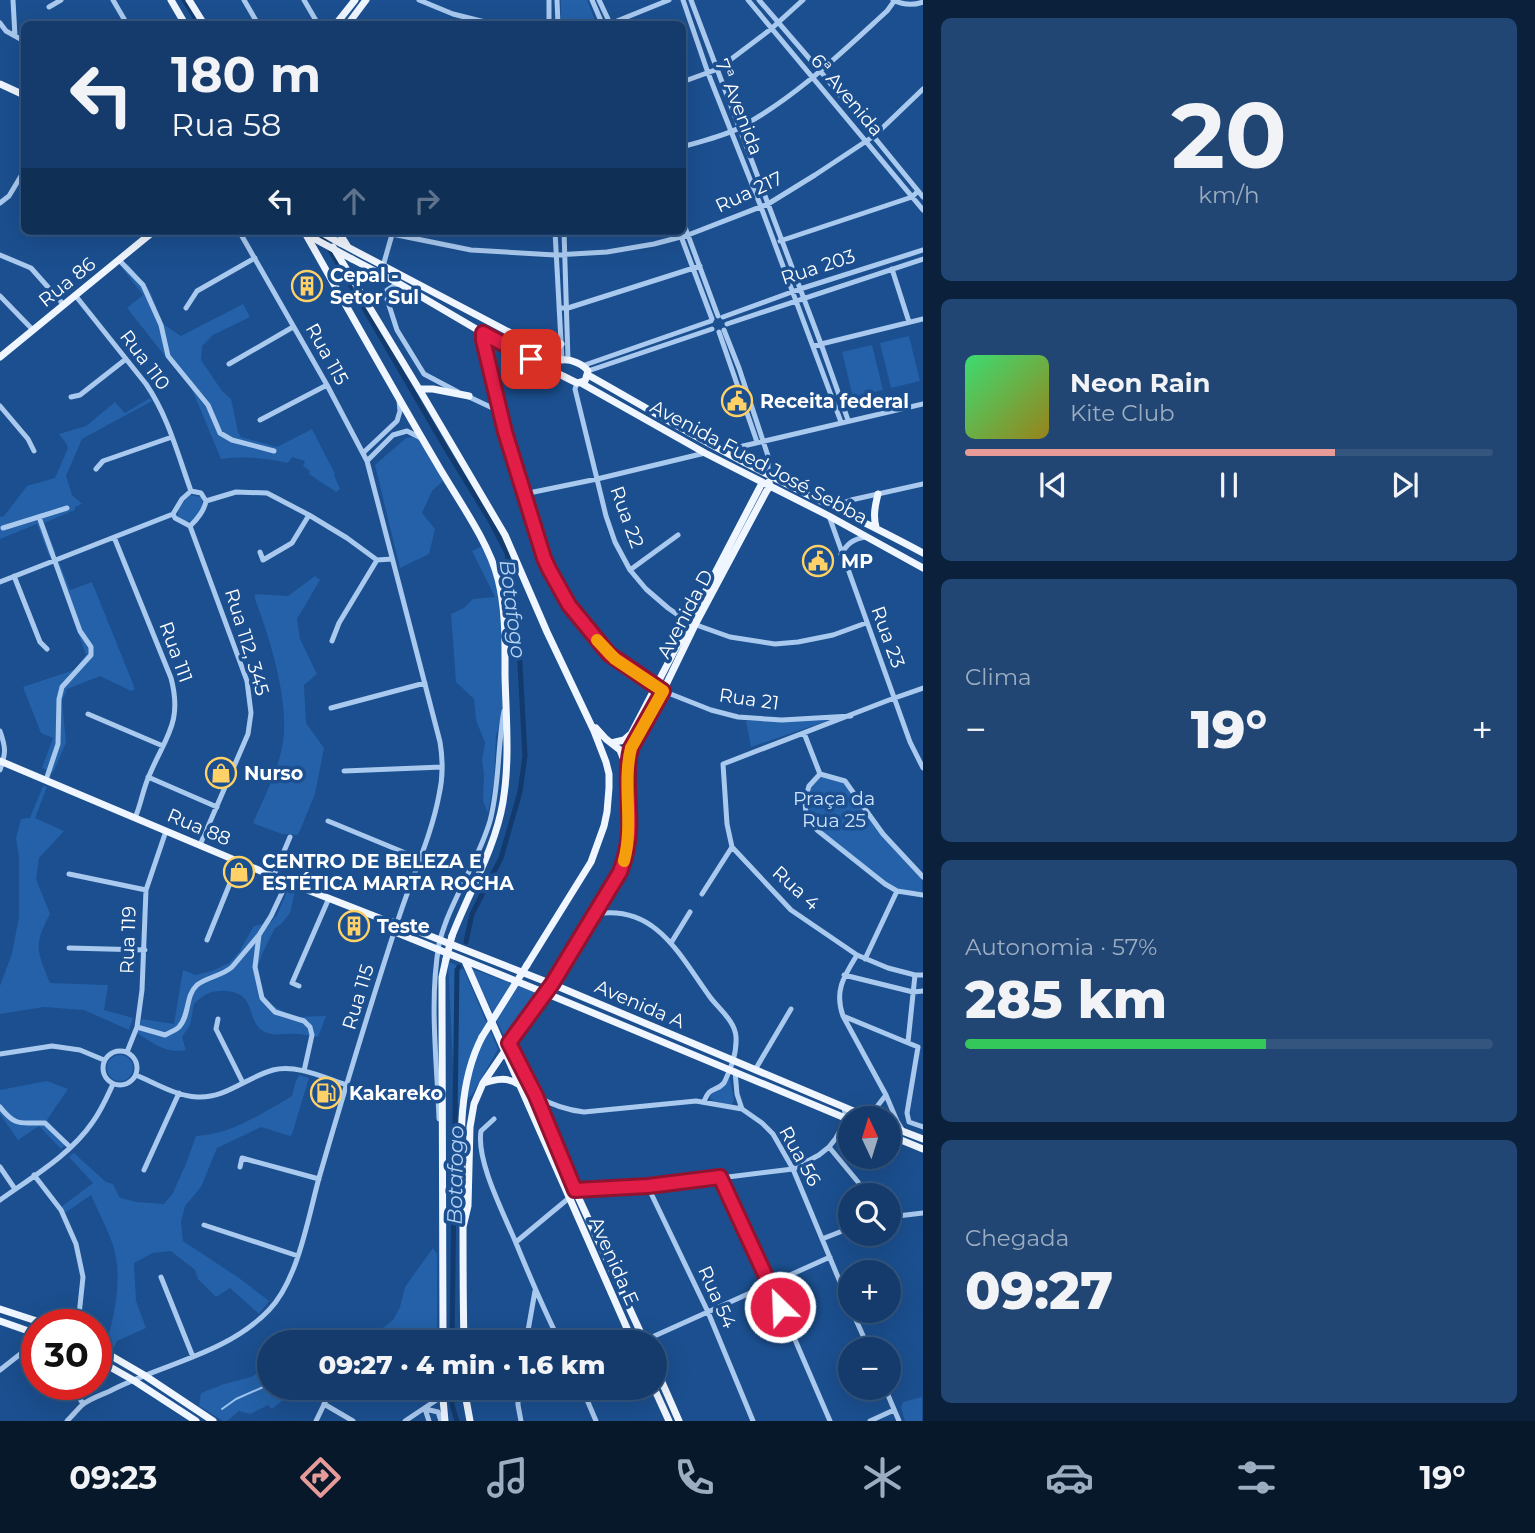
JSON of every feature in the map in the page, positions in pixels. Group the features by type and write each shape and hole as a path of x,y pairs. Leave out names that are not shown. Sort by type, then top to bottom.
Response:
{"main road":[{"path":"171,0 183,21"},
{"path":"189,0 202,21"},
{"path":"338,21 355,0"},
{"path":"350,21 366,0"},
{"path":"0,84 21,94"},
{"name":"Rua 86","path":"0,357 149,235"},
{"path":"304,235 485,545 498,577 503,608 507,745 503,803 485,861 452,936 442,977 443,1330"},
{"path":"309,235 555,372 555,366 565,360"},
{"path":"323,235 505,535 603,753 609,774 607,813 591,862 482,1037 471,1064 463,1109 464,1330"},
{"path":"328,235 565,360"},
{"path":"340,235 344,245"},
{"path":"355,260 381,268 383,266"},
{"path":"547,352 554,351 561,344"},
{"name":"Avenida Fued José Sebba","path":"565,360 722,452 842,513 876,527 922,553"},
{"path":"579,383 585,381 586,371"},
{"name":"Avenida Fued José Sebba","path":"555,372 922,568"},
{"path":"419,389 469,396"},
{"path":"766,485 768,475"},
{"name":"Avenida D","path":"627,768 631,748 659,689 766,485"},
{"path":"876,527 874,512 878,494"},
{"path":"828,516 831,507"},
{"path":"838,522 842,513"},
{"name":"Avenida D","path":"611,743 624,740 631,734 659,689"},
{"path":"463,1227 468,1206 470,1127 474,1104 483,1083 552,984 596,914 620,872 627,846 627,768 620,750 601,734 587,717"},
{"name":"Rua 88","path":"1,764 46,780 287,882 397,923"},
{"path":"387,921 395,932"},
{"name":"Avenida A","path":"397,923 552,984 839,1106"},
{"name":"Avenida A","path":"395,932 838,1115"},
{"name":"Avenida E","path":"465,961 628,1330"},
{"name":"Avenida E","path":"509,1043 536,1096 638,1330"},
{"path":"483,1083 503,1079 518,1083"},
{"path":"903,1131 922,1139"},
{"path":"901,1140 922,1149"},
{"path":"0,1309 21,1316"},
{"path":"0,1321 21,1329"},
{"path":"112,1356 213,1421"},
{"path":"112,1368 196,1421"},
{"path":"667,1394 679,1421"},
{"path":"442,1400 443,1421"},
{"path":"466,1400 470,1421"},
{"path":"659,1400 669,1421"}],"street":[{"path":"13,0 15,36"},
{"path":"49,7 61,0"},
{"path":"113,0 125,21"},
{"path":"244,0 256,21"},
{"path":"304,0 316,21"},
{"path":"419,0 453,14 482,21"},
{"path":"549,0 549,21"},
{"path":"557,0 558,21"},
{"path":"592,0 608,21"},
{"path":"599,0 609,21"},
{"path":"612,21 669,0"},
{"name":"7ª Avenida","path":"682,0 792,292 844,421"},
{"name":"7ª Avenida","path":"691,0 821,344 844,421"},
{"name":"6ª Avenida","path":"748,0 922,210"},
{"name":"6ª Avenida","path":"759,0 922,197"},
{"path":"686,81 718,69 771,29 803,0"},
{"path":"686,146 732,131 782,101 821,72 887,11 894,0 903,5 922,2"},
{"path":"0,23 6,31 21,39"},
{"name":"Rua 217","path":"688,235 768,204 874,136 922,89"},
{"path":"0,203 9,196 21,177"},
{"path":"774,243 912,197 918,191"},
{"path":"686,230 715,320 723,329 739,368 760,442 768,456 768,475"},
{"name":"Rua 115","path":"68,1421 83,1404 144,1375 193,1357 253,1326 272,1307 285,1287 298,1256 347,1085 439,796 442,767 440,743 367,461 242,235"},
{"path":"383,266 392,235"},
{"name":"Rua 217","path":"406,235 471,250 555,255 607,252 654,244 677,235"},
{"path":"555,235 561,344 565,360"},
{"path":"564,235 568,308 565,360"},
{"path":"680,235 696,267"},
{"name":"Rua 203","path":"586,371 800,289 922,250"},
{"path":"0,255 31,268 63,304"},
{"path":"186,308 197,291 255,258"},
{"name":"Rua 203","path":"723,329 803,297 922,259"},
{"path":"119,260 143,285 161,325 168,356 208,405 220,433 232,440 274,451"},
{"path":"559,309 696,267"},
{"path":"892,269 909,322"},
{"path":"398,283 387,290 386,296 397,330 424,374 499,411"},
{"path":"0,296 33,330"},
{"name":"Rua 110","path":"75,296 155,398 172,436 191,491"},
{"path":"813,346 922,318"},
{"path":"715,320 723,329"},
{"path":"229,364 293,327"},
{"name":"Rua 21","path":"483,333 499,411 544,558 569,605 609,654 659,689 710,710 738,717 782,720 850,716"},
{"path":"71,397 80,395 125,359"},
{"name":"Rua 22","path":"579,383 575,389 615,542 630,570 646,589 668,608 692,622 730,637 775,644 833,635 866,623"},
{"path":"260,421 327,385"},
{"path":"363,453 397,421 399,401"},
{"path":"722,452 922,404"},
{"path":"0,406 34,451"},
{"path":"367,461 393,435 407,431 422,439"},
{"path":"96,469 103,461 172,436"},
{"path":"524,494 705,453"},
{"path":"831,507 850,500 922,484"},
{"path":"0,582 173,514 181,499 191,491 201,493 206,501 191,526 175,518 173,514"},
{"path":"206,501 236,492 267,494 309,515 377,560 392,559"},
{"path":"3,528 67,508"},
{"path":"260,552 264,561 292,543 309,515"},
{"name":"Rua 23","path":"828,516 910,742 922,768"},
{"path":"39,517 91,655 62,687 58,744 46,780"},
{"name":"Rua 112, 345","path":"191,526 239,658 249,692 251,713 248,734 200,845"},
{"path":"630,570 678,535"},
{"name":"Rua 111","path":"114,537 176,696 173,724 148,777 135,818"},
{"path":"841,554 853,540 867,537"},
{"path":"332,640 339,623 377,560"},
{"path":"15,576 40,642 47,649"},
{"path":"331,708 425,683"},
{"path":"702,894 732,847 727,824 723,764 922,688"},
{"path":"441,1164 433,993 438,950 453,905 490,821 499,775 501,725 506,701"},
{"path":"88,714 163,746"},
{"path":"0,731 6,755 1,764"},
{"path":"804,733 820,774"},
{"path":"344,771 442,767"},
{"path":"820,774 845,781 883,834 922,877"},
{"path":"820,774 809,786 805,800 806,816 817,830 897,891 922,895"},
{"path":"148,777 217,807"},
{"path":"328,821 420,859"},
{"name":"Rua 119","path":"127,1052 137,1027 142,990 146,890 166,831"},
{"path":"274,875 290,838"},
{"name":"Rua 4","path":"732,847 791,910 857,955 922,975"},
{"path":"207,940 239,861"},
{"path":"69,874 146,890"},
{"path":"137,1027 165,1035 180,1026 195,987 227,971 259,935 287,882"},
{"path":"865,959 897,891"},
{"path":"299,986 292,983 328,898"},
{"path":"671,943 690,912"},
{"path":"596,914 622,913 659,930 730,1020 736,1034 732,1072 742,1109"},
{"path":"259,935 255,967 262,998 275,1012 304,1021 310,1027 312,1035 304,1071"},
{"path":"68,948 145,950"},
{"path":"857,955 845,975 839,1003 843,1016 903,1131"},
{"path":"845,975 913,992 922,991"},
{"path":"908,1042 915,975"},
{"path":"755,1070 791,1009"},
{"path":"843,1016 920,1047 907,1114 909,1122 922,1127"},
{"path":"218,1019 216,1029 243,1083"},
{"path":"0,1054 52,1045 80,1050 104,1060"},
{"path":"118,1050 127,1052 134,1057 136,1075 130,1082 113,1084 106,1079 102,1070 104,1060 118,1050"},
{"path":"136,1075 179,1093 197,1097 218,1095 272,1070 284,1069 304,1071 347,1085"},
{"path":"705,1102 707,1094 721,1086 732,1072"},
{"path":"914,1075 922,1074"},
{"path":"0,1200 70,1147 94,1121 113,1084"},
{"path":"144,1170 179,1093"},
{"path":"878,1106 886,1095"},
{"name":"Rua 56","path":"536,1096 565,1110 584,1112 696,1101 742,1109 773,1134 793,1169 838,1276"},
{"path":"0,1107 16,1122 47,1124 70,1147"},
{"path":"494,1119 481,1131 479,1143 496,1198 554,1330"},
{"path":"516,1242 567,1194 575,1190 648,1186 793,1169 819,1156 838,1135"},
{"path":"829,1147 858,1183"},
{"path":"240,1167 242,1158 319,1179"},
{"path":"0,1167 15,1189"},
{"path":"34,1175 61,1210 76,1244 83,1277 80,1309"},
{"path":"720,1177 771,1284 830,1421"},
{"name":"Rua 54","path":"648,1186 708,1312 753,1421"},
{"path":"901,1216 922,1213"},
{"path":"204,1225 298,1256"},
{"path":"822,1239 838,1232"},
{"path":"667,1331 830,1257"},
{"path":"162,1277 193,1357"},
{"path":"528,1330 535,1291"},
{"path":"0,1370 21,1353"},
{"path":"81,1400 83,1404"},
{"path":"316,1421 326,1400"},
{"path":"405,1421 434,1400"},
{"path":"518,1400 521,1421"},
{"path":"587,1400 596,1421"},
{"path":"890,1400 899,1421"},
{"path":"324,1404 353,1421"},
{"path":"425,1409 429,1421"},
{"path":"425,1409 438,1412 443,1421"},
{"path":"870,1421 894,1410"}],"green space":[{"path":"561,0 587,0 595,20 586,21 561,21"},
{"path":"128,264 150,291 163,324 181,336 243,304 250,317 213,335 202,346 201,360 222,391 231,399 238,432 241,437 277,447 312,429 340,489 336,492 309,474 310,471 303,466 305,461 292,457 288,463 254,458 221,459 191,387 127,308 143,295 122,268"},
{"path":"909,336 920,381 891,388 880,343"},
{"path":"872,345 883,390 853,397 842,352"},
{"path":"150,398 152,401 82,439 66,476 72,495 82,504 75,507 75,510 44,523 56,553 49,556 37,524 0,539 0,517 4,516 27,486 55,478 68,448 59,434 86,426 115,402 125,413"},
{"path":"413,437 423,441 443,481 432,491 422,513 435,529 429,554 400,568 375,465 406,438"},
{"path":"190,495 201,497 203,506 194,520 186,522 178,517 178,514 181,505"},
{"path":"485,545 498,577 506,701 496,736 494,781 488,813 483,801 482,760 485,743 476,720 474,699 456,682 451,614 464,608 473,599 495,597 472,551"},
{"path":"59,562 70,590 92,582 135,689 131,691 100,676 67,689 62,701 66,743 53,773 42,768 53,738 41,733 23,687 74,670 86,655 54,564"},
{"path":"315,576 320,580 297,619 300,639 317,674 304,685 306,723 324,748 315,794 298,835 282,834 253,823 277,767 284,730 278,672 255,594 288,596"},
{"path":"830,720 751,747 746,721"},
{"name":"Praça da Rua 25","path":"820,774 845,781 922,877 922,895 897,891 817,830 806,816 809,786"},
{"path":"43,786 47,787 35,818 64,831 39,858 36,879 50,914 39,941 42,963 50,983 108,985 104,1010 133,1018 129,1030 84,1010 44,1007 0,1014 0,986 12,953 19,917 19,858 16,838 21,819 30,818"},
{"path":"289,887 295,891 290,913 275,928 263,952 258,966 258,981 266,1001 287,1014 298,1017 326,1016 318,1037 267,1033 257,1025 244,998 224,991 207,994 194,1004 190,1025 182,1037 186,1050 166,1049 137,1033 142,1019 174,1024 183,970 196,975 229,963 239,952 254,926 271,922 277,915"},
{"path":"448,961 464,970 498,1049 472,1095 455,1106"},
{"path":"472,969 538,993 505,1038"},
{"path":"120,1055 129,1059 133,1068 129,1077 120,1081 111,1077 107,1068 111,1059"},
{"path":"299,1075 309,1078 292,1134 290,1136 261,1127 217,1148 201,1187 185,1206 181,1222 183,1241 269,1301 259,1314 230,1288 216,1297 198,1279 195,1270 171,1251 153,1253 134,1263 136,1301 146,1328 117,1341 112,1351 112,1322 118,1283 116,1257 91,1195 65,1213 61,1207 93,1183 69,1157 74,1153 106,1182 113,1184 120,1198 164,1204 173,1193 196,1136 221,1132 258,1116 292,1096"},
{"path":"730,1079 734,1100 731,1105 710,1098"},
{"path":"47,1081 68,1089 47,1120 68,1142 61,1149 39,1126 18,1140 0,1114 0,1090"},
{"path":"433,1248 437,1254 437,1330 380,1330 393,1320 400,1307 405,1287"},
{"path":"257,1373 257,1400 285,1400 272,1409 268,1405 250,1414 239,1411 227,1421 199,1406 201,1393"},
{"path":"922,1397 922,1421 905,1421 901,1407 903,1402"}],"waterway":[{"name":"Botafogo","path":"184,0 197,21"},
{"name":"Botafogo","path":"321,235 507,553 517,610 525,756 520,792 501,858 472,914 466,942"},
{"name":"Botafogo","path":"452,1330 459,967"},
{"path":"395,1330 436,1329"},
{"path":"222,1409 257,1390"},
{"name":"Botafogo","path":"452,1400 457,1421"}],"slow traffic":[{"path":"597,640 615,659 663,691 629,756 629,833 624,861"}],"place":[{"name":"Cepal - Setor Sul","path":"307,286"},
{"name":"Receita federal","path":"737,401"},
{"name":"MP","path":"818,561"},
{"name":"Nurso","path":"221,773"},
{"name":"CENTRO DE BELEZA E ESTÉTICA MARTA ROCHA","path":"239,872"},
{"name":"Teste","path":"354,926"},
{"name":"Kakareko","path":"326,1093"}],"route":[{"path":"531,359 483,333 499,411 544,558 569,605 609,654 663,691 629,756 629,833 620,872 552,984 509,1043 536,1096 575,1190 648,1186 720,1177 780,1307"}]}
